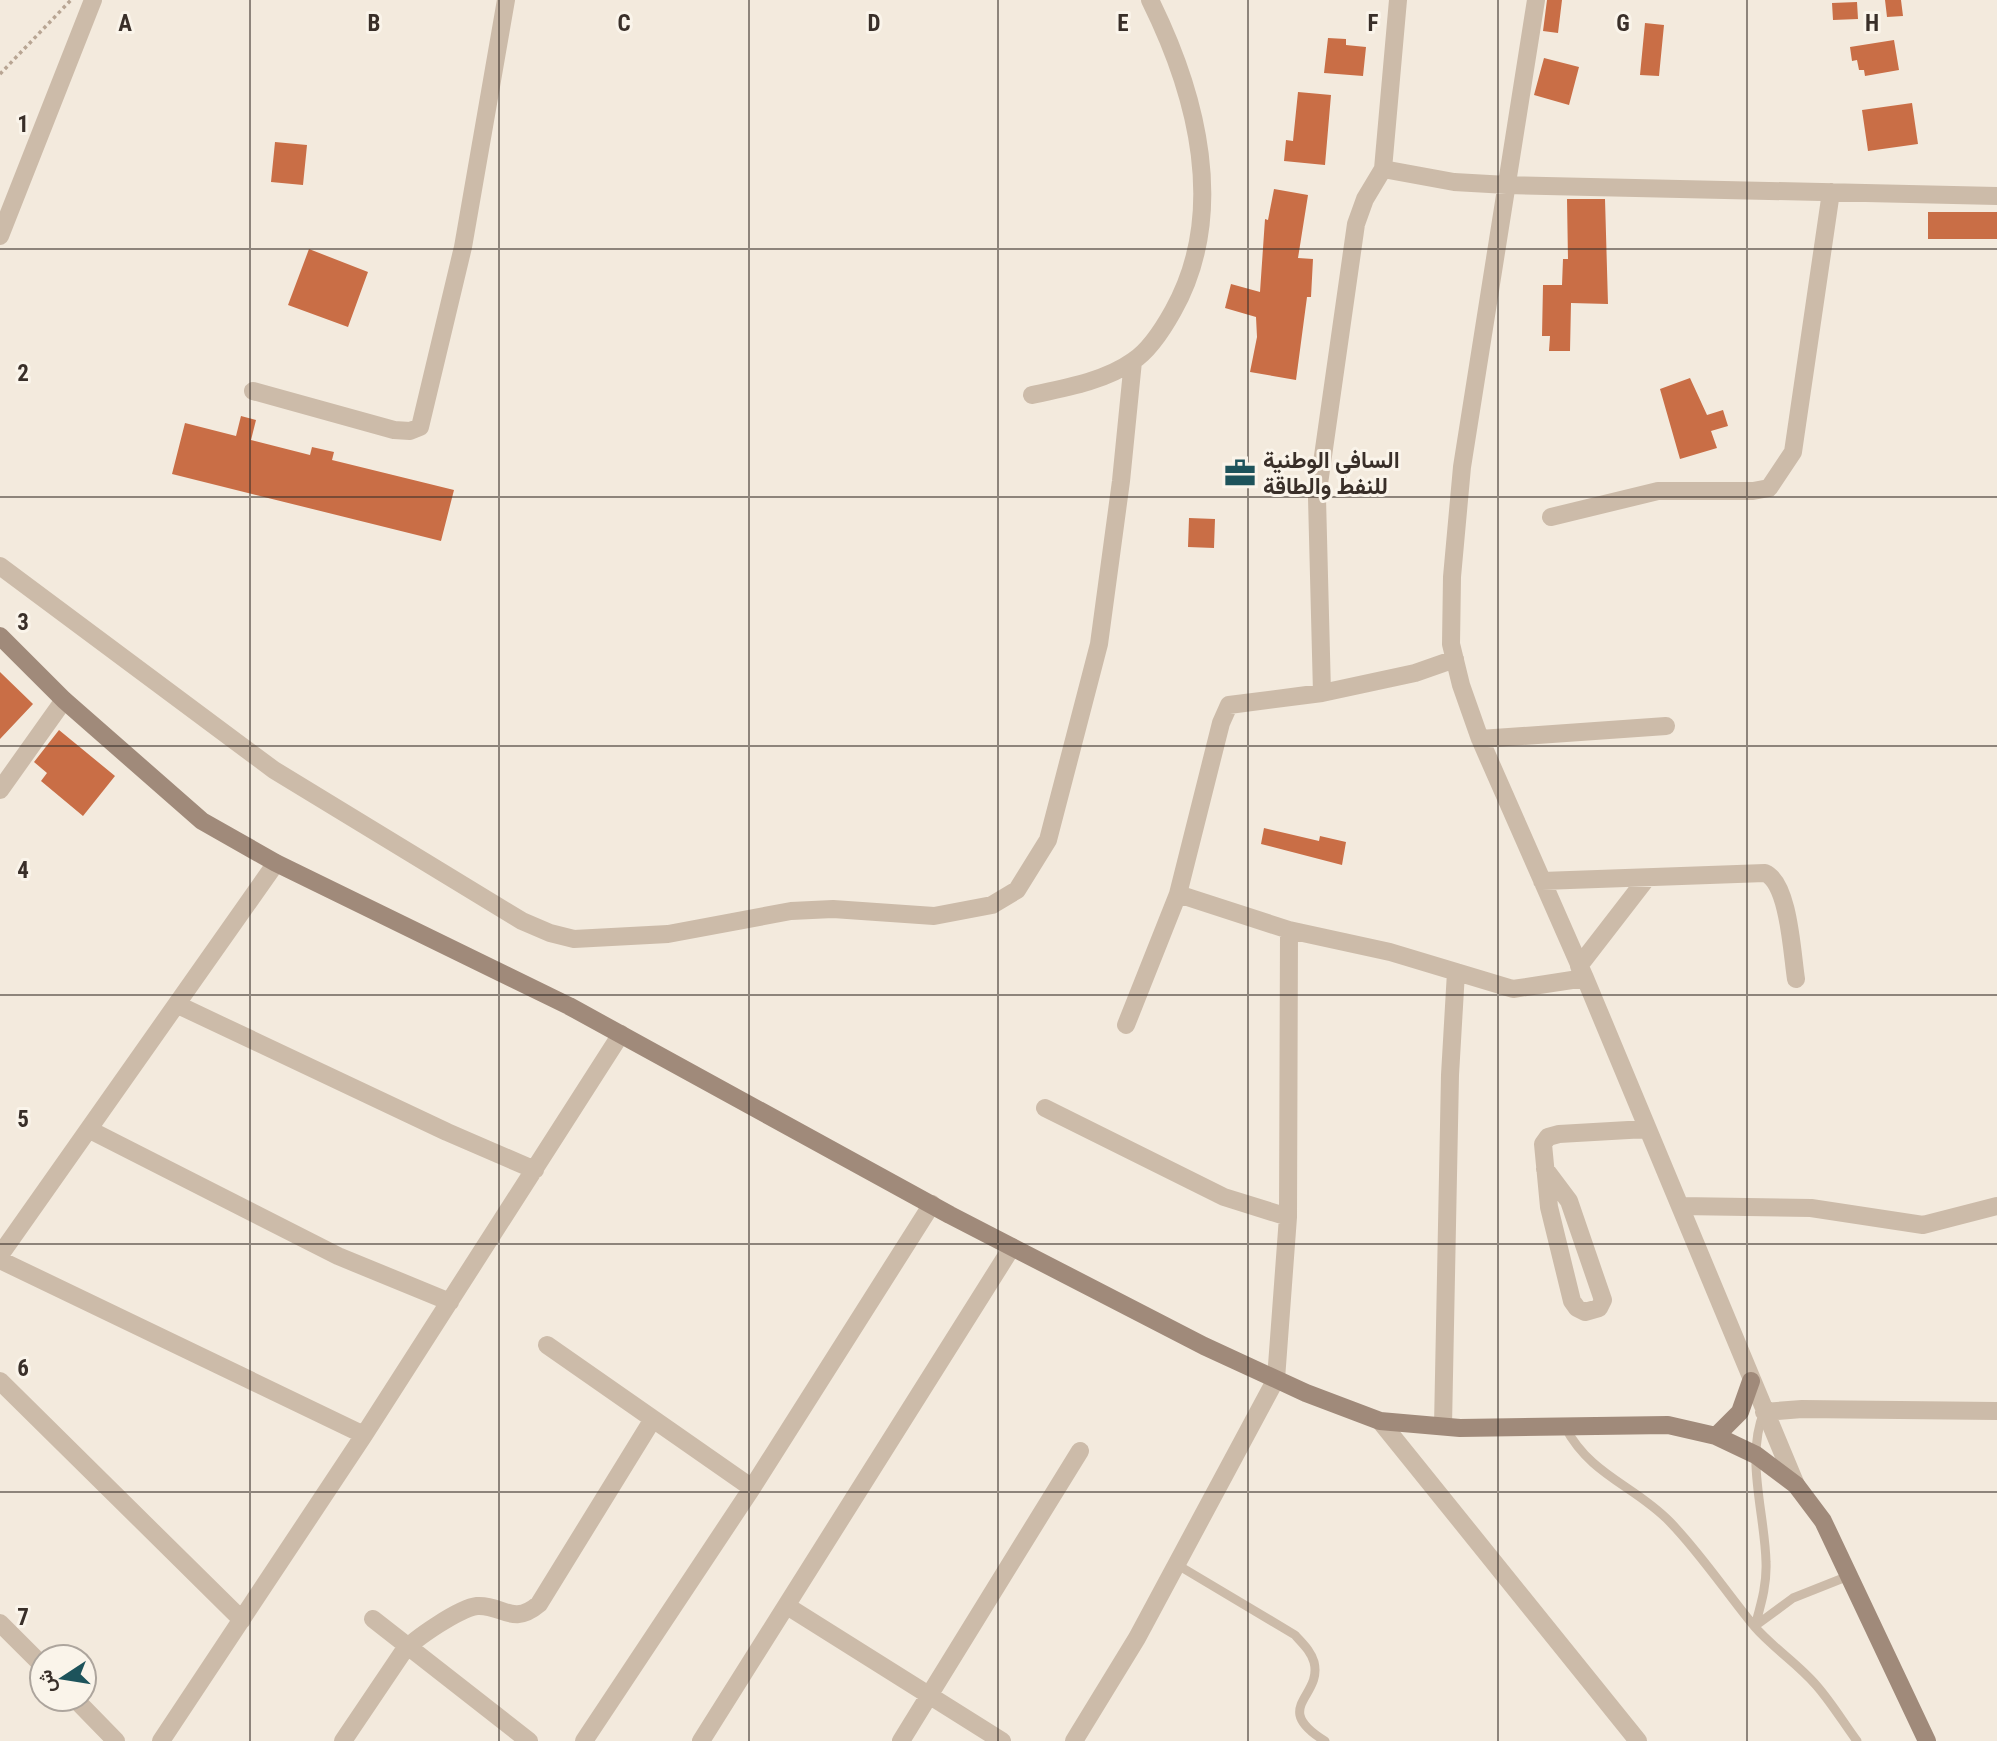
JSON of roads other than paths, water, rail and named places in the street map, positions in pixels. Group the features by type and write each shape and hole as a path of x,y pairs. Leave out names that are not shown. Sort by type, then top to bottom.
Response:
{"main road":[{"path":"0,636 64,700 202,821 276,863 621,1034 932,1204 1204,1346 1276,1379 1380,1421 1443,1426 1565,1427 1656,1424 1716,1436 1756,1455 1796,1485 1823,1521 1851,1575 1927,1741"},
{"path":"1716,1436 1740,1412 1751,1381"}],"street":[{"path":"0,236 93,0"},
{"path":"253,391 394,430 410,431 420,427 463,247 506,0"},
{"path":"1032,395 1078,385 1133,361 1162,330 1183,293 1198,247 1203,199 1197,128 1184,78 1150,0"},
{"path":"1322,693 1317,498 1356,224 1365,199 1383,169 1398,0"},
{"path":"1536,0 1462,467 1452,577 1451,644 1480,739 1582,972 1796,1485"},
{"path":"1383,169 1454,182 1507,185 1997,196"},
{"path":"1551,517 1658,491 1753,491 1769,488 1793,452 1831,192"},
{"path":"0,566 274,771 522,921 550,933 574,939 668,934 791,911 945,914 992,905 1017,890 1048,840 1098,644 1121,481 1133,361"},
{"path":"1126,1024 1178,894 1221,723 1229,705 1322,693 1415,673 1455,659"},
{"path":"0,790 64,700"},
{"path":"1480,739 1666,726"},
{"path":"0,1255 276,863"},
{"path":"1542,881 1765,873 1772,876 1782,890 1796,979"},
{"path":"1178,894 1289,930 1390,952 1513,989 1582,972 1647,878"},
{"path":"1074,1741 1137,1638 1276,1379 1288,1217 1289,930"},
{"path":"1443,1426 1450,1075 1456,972"},
{"path":"178,1005 535,1170"},
{"path":"162,1741 364,1435 621,1034"},
{"path":"1045,1108 1224,1197 1288,1217"},
{"path":"1545,1169 1569,1201 1603,1300 1599,1308 1592,1312 1577,1308 1572,1301 1549,1207 1545,1169 1543,1144 1548,1137 1646,1129"},
{"path":"90,1130 338,1256 450,1302"},
{"path":"584,1741 752,1488 932,1204"},
{"path":"1680,1206 1811,1208 1923,1225 1997,1206"},
{"path":"701,1741 1013,1247"},
{"path":"0,1260 364,1435"},
{"path":"547,1345 752,1488"},
{"path":"0,1381 242,1620"},
{"path":"1764,1412 1802,1409 1997,1411"},
{"path":"343,1741 408,1646 471,1608 482,1606 512,1615 527,1612 539,1604 653,1419"},
{"path":"1380,1421 1638,1741"},
{"path":"901,1741 1080,1451"},
{"path":"787,1606 1002,1741"},
{"path":"373,1619 529,1741"},
{"path":"0,1623 28,1651"},
{"path":"89,1713 116,1741"}],"lane":[{"path":"1755,1626 1765,1590 1766,1560 1756,1455 1758,1426 1764,1412"},
{"path":"1565,1427 1582,1454 1596,1468 1653,1506 1670,1521 1755,1626 1779,1653 1816,1686 1857,1741"},
{"path":"1176,1564 1296,1635 1309,1651 1314,1673 1300,1707 1300,1717 1308,1730 1325,1741"},
{"path":"1755,1626 1801,1594 1851,1575"}],"place":[{"name":"السافي الوطنية للنفط والطاقة","path":"1240,473"}]}
